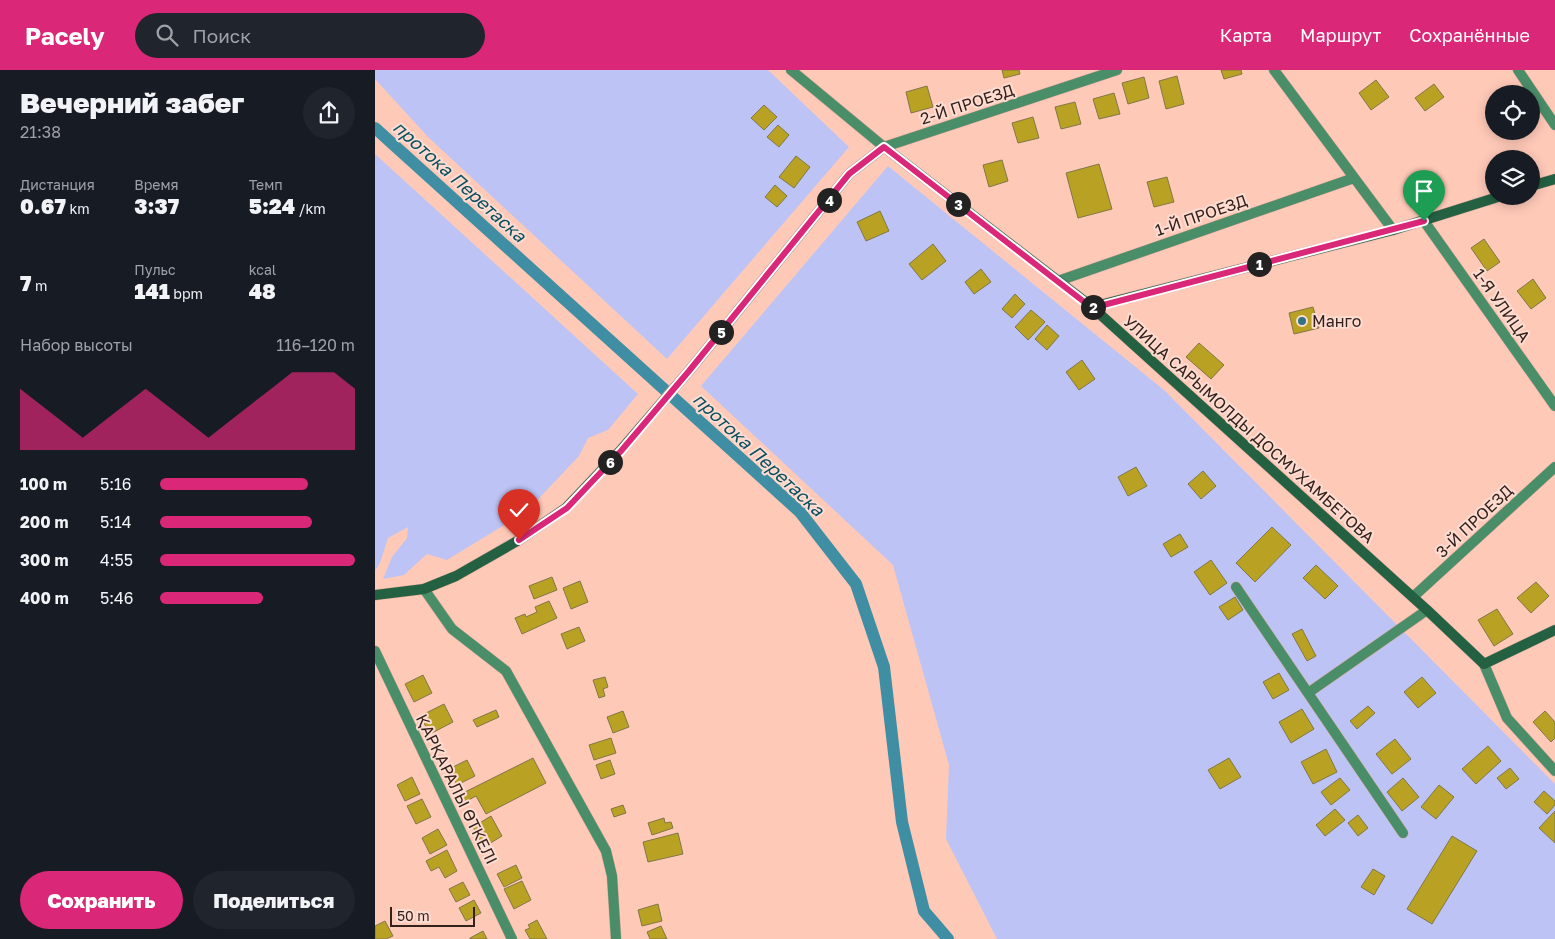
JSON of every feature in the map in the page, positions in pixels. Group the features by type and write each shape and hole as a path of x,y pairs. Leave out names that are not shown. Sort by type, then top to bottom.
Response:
{"main road":[{"name":"УЛИЦА САРЫМОЛДЫ ДОСМУХАМБЕТОВА","path":"884,147 1092,308 1427,610 1484,664"},
{"path":"375,595 424,589 456,576 519,540 567,508 621,451 689,371 849,174 884,147"},
{"path":"1540,183 1555,179"},
{"path":"1092,308 1393,230 1485,201"},
{"path":"1484,664 1555,630"}],"street":[{"name":"УЛИЦА САРЫМОЛДЫ ДОСМУХАМБЕТОВА","path":"791,70 884,147"},
{"name":"2-Й ПРОЕЗД","path":"884,147 1117,70"},
{"path":"1274,70 1393,230"},
{"path":"1518,70 1555,126"},
{"name":"1-Й ПРОЕЗД","path":"1058,281 1355,178"},
{"name":"1-Я УЛИЦА","path":"1424,221 1555,406"},
{"name":"3-Й ПРОЕЗД","path":"1413,598 1555,467"},
{"path":"1236,587 1403,833"},
{"path":"424,589 452,629 506,671 606,851 612,876 616,939"},
{"path":"1308,693 1427,610"},
{"name":"ҚАРҚАРАЛЫ ӨТКЕЛІ","path":"375,652 512,939"},
{"name":"УЛИЦА САРЫМОЛДЫ ДОСМУХАМБЕТОВА","path":"1484,664 1507,718 1555,771"}],"shaded area":[{"path":"375,70 768,70 849,147 667,359 428,137 375,79"},
{"path":"375,154 638,394 608,430 588,438 579,456 527,511 447,560 427,554 404,575 383,579 392,557 407,538 408,527 388,538 380,563 375,571"},
{"path":"888,166 1164,390 1555,784 1555,939 997,939 946,839 949,765 893,565 701,386"}],"building":[{"path":"1002,70 1019,70 1020,74 1004,78"},
{"path":"1221,70 1241,70 1242,74 1224,79"},
{"path":"1177,76 1184,104 1166,109 1159,81"},
{"path":"1144,77 1149,98 1128,104 1122,83"},
{"path":"1376,80 1389,97 1371,110 1359,93"},
{"path":"1434,84 1444,97 1425,111 1415,98"},
{"path":"927,86 933,107 911,113 906,92"},
{"path":"1114,93 1120,114 1099,119 1093,99"},
{"path":"1075,102 1081,124 1061,129 1055,107"},
{"path":"764,105 777,117 764,130 751,118"},
{"path":"1033,117 1039,138 1018,143 1012,123"},
{"path":"778,125 789,135 779,147 767,137"},
{"path":"796,156 810,167 794,188 779,177"},
{"path":"1002,160 1008,181 989,187 983,165"},
{"path":"1099,164 1112,209 1078,218 1066,173"},
{"path":"1167,177 1174,202 1154,207 1147,182"},
{"path":"775,185 787,196 777,207 765,197"},
{"path":"880,211 889,231 866,241 857,222"},
{"path":"1484,239 1500,262 1487,271 1471,248"},
{"path":"933,244 946,261 922,280 909,264"},
{"path":"981,269 991,282 974,294 965,282"},
{"path":"1533,279 1546,298 1531,309 1517,291"},
{"path":"1015,294 1025,304 1012,318 1002,309"},
{"path":"1313,307 1319,328 1294,334 1289,313"},
{"path":"1031,310 1045,322 1028,340 1015,327"},
{"path":"1047,325 1059,336 1047,350 1035,339"},
{"path":"1199,343 1224,365 1211,379 1186,357"},
{"path":"1082,360 1095,379 1079,390 1066,372"},
{"path":"1136,467 1147,486 1128,496 1118,477"},
{"path":"1203,471 1216,486 1201,499 1188,484"},
{"path":"1272,527 1291,545 1255,582 1236,563"},
{"path":"1180,534 1188,547 1171,557 1163,544"},
{"path":"1211,560 1227,583 1210,595 1194,572"},
{"path":"1316,565 1338,586 1325,599 1303,578"},
{"path":"552,577 557,590 534,599 529,586"},
{"path":"580,581 588,602 571,609 563,588"},
{"path":"1536,582 1549,596 1531,613 1517,598"},
{"path":"1235,597 1243,610 1228,620 1219,607"},
{"path":"549,601 557,618 522,634 515,618 525,614 526,617 537,612 535,607"},
{"path":"1497,609 1513,634 1494,646 1478,620"},
{"path":"579,627 585,641 567,649 561,634"},
{"path":"1302,629 1316,656 1307,661 1292,634"},
{"path":"1279,673 1289,690 1273,699 1263,682"},
{"path":"423,675 432,693 414,702 405,684"},
{"path":"605,677 608,687 603,689 605,696 599,698 593,680"},
{"path":"1422,677 1436,693 1418,708 1404,692"},
{"path":"444,704 453,722 430,734 420,716"},
{"path":"1368,706 1375,713 1357,729 1350,721"},
{"path":"1302,709 1314,729 1291,743 1279,722"},
{"path":"496,710 499,717 477,727 473,720"},
{"path":"623,711 629,727 613,733 607,717"},
{"path":"1545,711 1555,722 1555,738 1551,742 1533,722"},
{"path":"611,738 616,753 594,760 589,745"},
{"path":"1395,739 1411,759 1392,774 1376,754"},
{"path":"1488,746 1501,761 1476,784 1462,769"},
{"path":"1326,749 1337,772 1313,784 1301,762"},
{"path":"533,758 546,783 486,814 476,796 461,804 457,796"},
{"path":"1229,758 1241,777 1220,789 1208,770"},
{"path":"467,760 475,776 457,785 449,769"},
{"path":"610,760 615,774 601,779 596,765"},
{"path":"1510,768 1519,779 1506,789 1497,778"},
{"path":"412,777 420,794 405,801 397,785"},
{"path":"1340,778 1350,790 1331,805 1321,792"},
{"path":"1403,778 1419,797 1402,811 1387,792"},
{"path":"1439,785 1454,797 1436,819 1421,807"},
{"path":"1544,791 1555,801 1555,805 1547,814 1534,802"},
{"path":"422,799 431,817 416,824 407,806"},
{"path":"623,805 626,813 614,817 611,809"},
{"path":"1335,809 1345,820 1325,836 1316,825"},
{"path":"1555,811 1555,843 1539,828"},
{"path":"1358,815 1368,828 1358,836 1348,823"},
{"path":"491,816 502,836 484,847 473,827"},
{"path":"664,818 665,823 671,822 673,828 652,835 648,823"},
{"path":"438,829 447,845 430,854 422,838"},
{"path":"678,833 683,854 648,862 643,842"},
{"path":"1452,836 1477,851 1432,924 1407,909"},
{"path":"447,850 457,871 445,878 439,867 431,871 426,861"},
{"path":"516,865 522,878 504,887 497,874"},
{"path":"1373,869 1385,876 1374,895 1361,887"},
{"path":"522,881 531,900 514,909 504,889"},
{"path":"463,882 470,895 456,902 449,889"},
{"path":"474,900 481,913 466,921 459,908"},
{"path":"658,904 662,921 642,926 638,910"},
{"path":"537,920 547,939 530,939 525,930 530,928 528,925"},
{"path":"385,921 393,936 386,939 375,939 375,926"},
{"path":"661,926 667,939 650,939 647,932"},
{"path":"483,931 487,939 470,939 470,938"}],"waterway":[{"name":"протока Перетаска","path":"375,128 800,512 856,584 884,667 902,822 924,911 948,939"}],"place":[{"name":"Манго","path":"1302,321"}],"route":[{"path":"519,540 567,508 621,451 689,371 849,174 884,147 1092,308 1424,221"}]}
